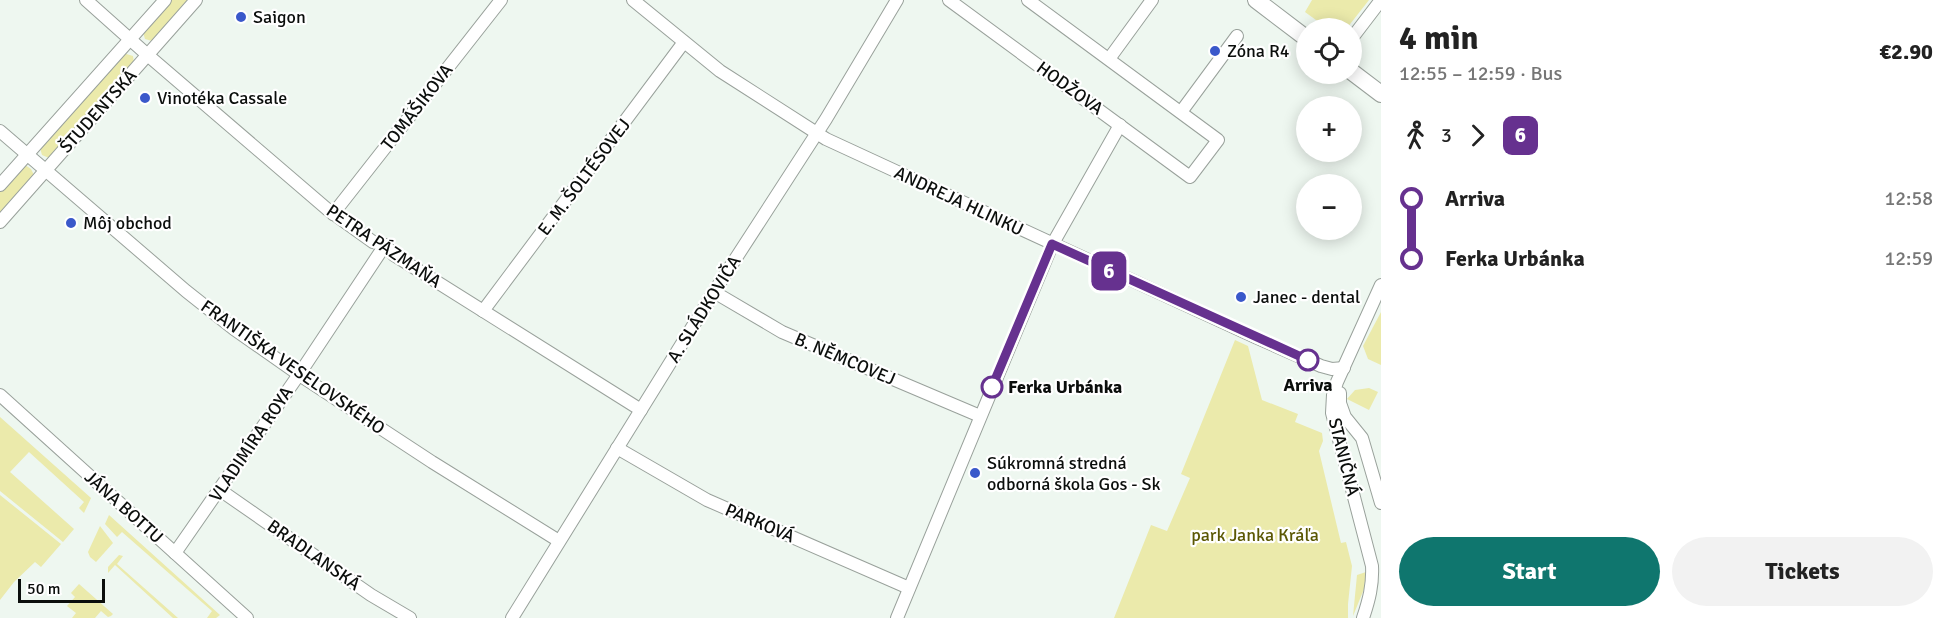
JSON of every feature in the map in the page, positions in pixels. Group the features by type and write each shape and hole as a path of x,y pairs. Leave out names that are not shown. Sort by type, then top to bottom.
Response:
{"street":[{"name":"PETRA PÁZMAŇA","path":"86,0 333,214 373,242 385,245 394,255 641,410"},
{"name":"ŠTUDENTSKÁ","path":"0,185 165,0"},
{"name":"ŠTUDENTSKÁ","path":"0,222 196,0"},
{"name":"TOMÁŠIKOVA","path":"333,214 501,0"},
{"name":"ANDREJA HLINKU","path":"633,0 720,71 817,134 864,158 1316,364 1332,369 1344,368"},
{"name":"A. SLÁDKOVIČA","path":"512,618 714,292 817,134 897,0"},
{"name":"HODŽOVA","path":"949,0 1190,177 1218,140 1181,112"},
{"path":"1028,0 1042,4 1109,59 1181,112 1237,36"},
{"path":"1109,59 1152,0"},
{"path":"1256,0 1296,30"},
{"path":"1362,25 1381,0"},
{"name":"E. M. ŠOLTÉSOVEJ","path":"483,311 684,42"},
{"path":"1362,80 1381,94"},
{"path":"897,618 1052,244 1120,125"},
{"name":"FRANTIŠKA VESELOVSKÉHO","path":"0,131 234,329 299,375 432,462 560,541"},
{"name":"VLADIMÍRA ROYA","path":"175,553 299,375 385,245"},
{"path":"1344,368 1381,285"},
{"name":"B. NĚMCOVEJ","path":"714,292 782,332 980,416"},
{"name":"STANIČNÁ","path":"1344,368 1340,403 1345,417 1362,438 1381,503"},
{"name":"STANIČNÁ","path":"1344,368 1333,395 1332,413 1372,566 1371,594 1363,618"},
{"name":"JÁNA BOTTU","path":"0,395 247,618"},
{"name":"PARKOVÁ","path":"617,448 707,501 909,588"},
{"name":"BRADLANSKÁ","path":"220,490 371,595 410,618"}],"green space":[{"path":"169,0 191,0 152,41 145,39 143,32"},
{"path":"1312,0 1369,0 1355,18 1313,18 1305,12"},
{"path":"123,53 133,56 134,63 49,158 42,155 40,148"},
{"path":"25,165 34,175 0,217 0,191"},
{"path":"1381,312 1381,365 1368,359 1363,346"},
{"name":"park Janka Kráľa","path":"1235,340 1248,346 1262,400 1298,414 1295,422 1322,433 1323,441 1319,451 1341,543 1346,542 1352,566 1348,618 1114,618 1151,525 1167,531 1190,478 1181,474"},
{"path":"1369,388 1378,392 1369,410 1347,399 1355,390"},
{"path":"0,417 91,498 84,513 79,508 84,502 29,452 10,472 74,529 63,542 0,491"},
{"path":"0,495 61,544 41,567 35,562 14,582 0,600"},
{"path":"109,515 220,615 216,618 207,618 212,611 122,532 117,537 105,524"},
{"path":"100,526 113,543 96,562 88,552"},
{"path":"119,555 123,556 117,564 178,618 173,618 115,565 108,573 108,567"},
{"path":"1366,572 1364,589 1353,616 1357,575"},
{"path":"79,584 113,614 108,617 101,611 95,618 72,618 76,613 67,606 75,597 71,593"}],"bus line":[{"name":"6","path":"992,387 1052,244 1308,360"}],"place":[{"name":"Saigon","path":"241,17"},
{"name":"Zóna R4","path":"1215,51"},
{"name":"Vinotéka Cassale","path":"145,98"},
{"name":"Môj obchod","path":"71,223"},
{"name":"Janec - dental","path":"1241,297"},
{"name":"Arriva","path":"1308,360"},
{"name":"Ferka Urbánka","path":"992,387"},
{"name":"Súkromná stredná odborná škola Gos - Sk","path":"975,473"}]}
